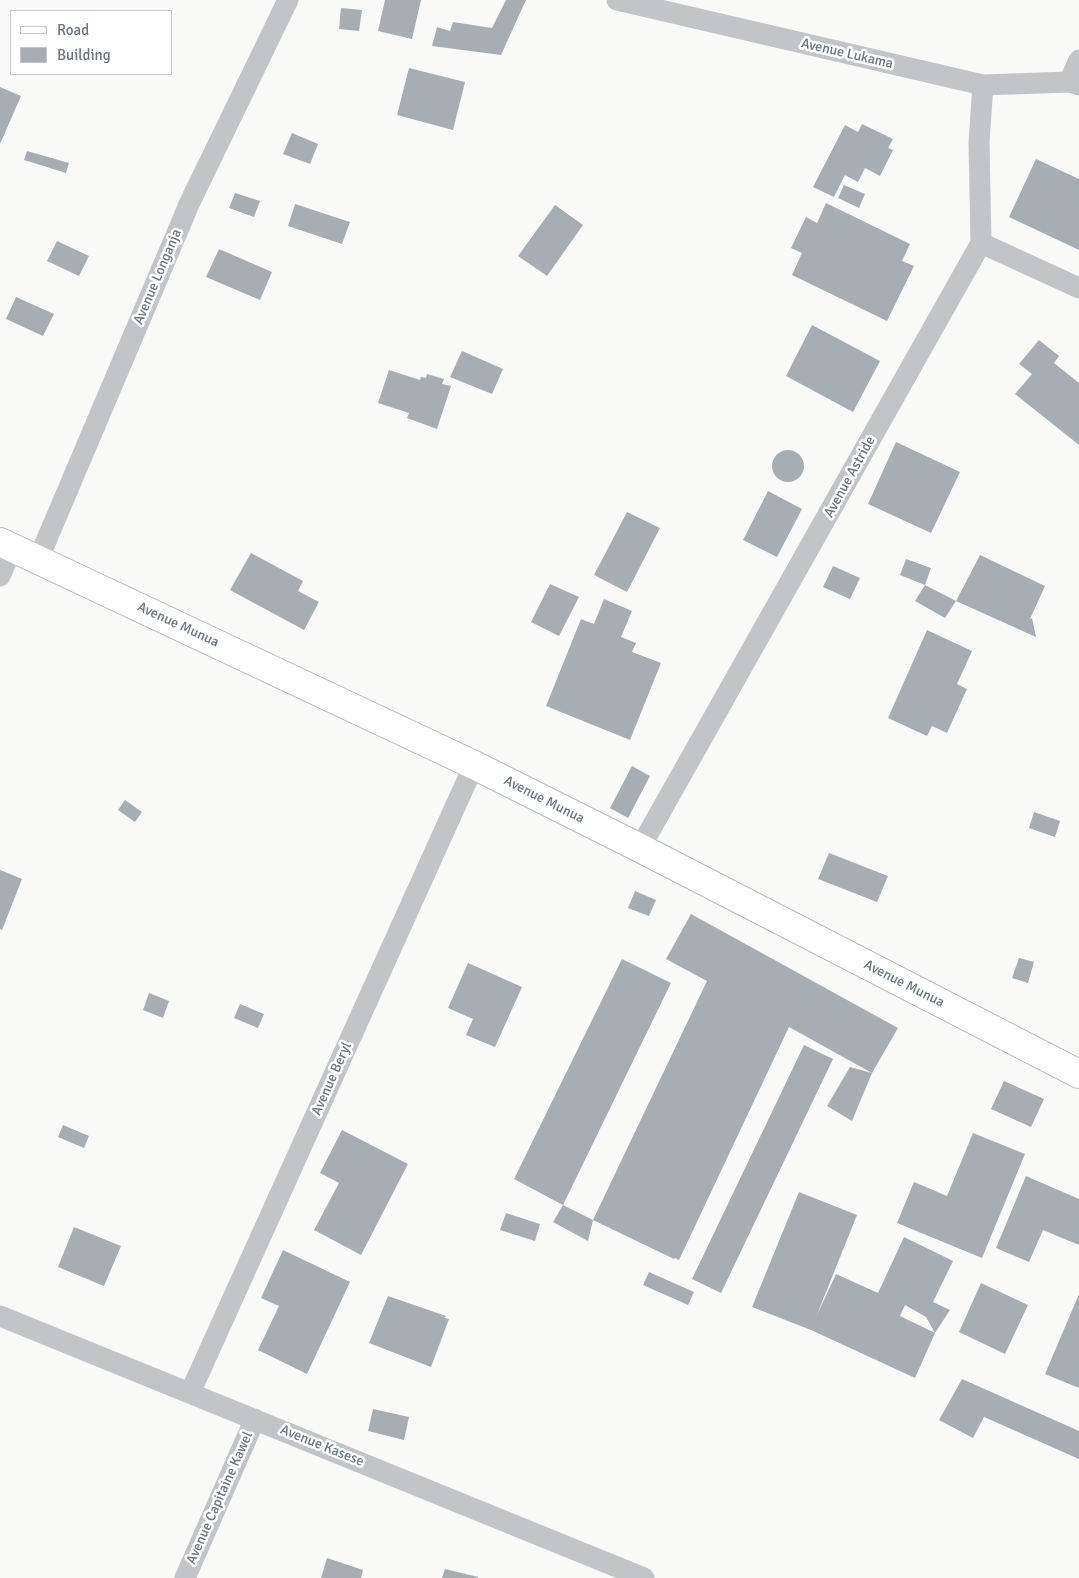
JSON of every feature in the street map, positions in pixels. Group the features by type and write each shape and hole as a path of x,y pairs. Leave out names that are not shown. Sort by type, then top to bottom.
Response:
{"main road":[{"name":"Avenue Munua","path":"6,545 474,765 640,848 1079,1074"}],"street":[{"name":"Avenue Longanja","path":"38,560 190,202 288,0"},
{"name":"Avenue Lukama","path":"617,0 983,85 1074,84"},
{"path":"1074,84 1079,60"},
{"path":"983,85 979,142 981,243 1079,288"},
{"name":"Avenue Astride","path":"640,848 981,243"},
{"path":"0,576 6,545"},
{"name":"Avenue Beryl","path":"190,1393 474,765"},
{"name":"Avenue Kasese","path":"0,1316 644,1578"},
{"name":"Avenue Capitaine Kawel","path":"185,1578 255,1419"}],"building":[{"path":"385,0 421,0 412,39 378,31"},
{"path":"506,0 526,0 501,55 432,46 437,27 450,31 453,22 492,28"},
{"path":"341,8 362,10 359,31 339,29"},
{"path":"409,68 465,82 453,130 397,115"},
{"path":"0,87 21,96 0,144"},
{"path":"862,124 893,139 888,148 893,150 880,176 865,168 858,182 845,175 834,197 813,187 845,125 858,132"},
{"path":"292,133 318,144 310,164 283,154"},
{"path":"27,151 69,163 66,173 24,160"},
{"path":"1036,159 1079,179 1079,250 1009,217"},
{"path":"844,185 865,194 859,208 838,198"},
{"path":"235,193 260,201 254,217 229,208"},
{"path":"826,203 910,244 902,261 914,266 887,321 792,275 802,253 791,248 806,217 817,223"},
{"path":"295,204 350,222 342,244 288,226"},
{"path":"555,205 583,225 547,276 518,256"},
{"path":"57,241 89,256 79,276 47,261"},
{"path":"219,249 272,272 260,300 206,277"},
{"path":"16,297 54,314 43,336 6,319"},
{"path":"812,325 880,361 853,412 786,376"},
{"path":"1039,340 1059,356 1054,363 1079,383 1079,445 1015,394 1032,374 1019,364"},
{"path":"462,351 503,369 492,394 450,377"},
{"path":"389,370 420,380 421,377 426,378 427,374 444,379 442,384 451,386 437,429 407,418 409,413 378,403"},
{"path":"896,442 960,472 931,533 868,504"},
{"path":"788,450 794,451 799,455 803,460 803,472 799,477 794,481 788,482 782,481 777,477 773,472 772,466 773,460 777,455 782,451"},
{"path":"768,491 802,509 777,557 743,540"},
{"path":"627,512 660,528 627,592 594,575"},
{"path":"251,553 303,581 298,591 319,602 304,630 230,590"},
{"path":"980,555 1045,586 1030,619 1032,618 1036,637 956,601"},
{"path":"906,559 931,568 925,585 900,575"},
{"path":"833,566 860,578 850,599 823,587"},
{"path":"550,584 579,597 559,636 531,622"},
{"path":"925,585 956,601 945,618 915,601"},
{"path":"604,599 632,611 621,637 636,643 632,652 661,663 630,740 546,706 581,619 594,624"},
{"path":"927,630 972,651 957,684 967,689 947,733 932,726 927,736 888,718"},
{"path":"632,766 650,776 628,818 610,808"},
{"path":"125,800 142,812 135,822 118,810"},
{"path":"1034,812 1060,821 1055,837 1029,828"},
{"path":"829,853 888,876 877,902 818,879"},
{"path":"0,870 22,879 2,930 0,929"},
{"path":"635,891 656,900 649,916 628,908"},
{"path":"691,914 898,1028 872,1073 789,1027 679,1260 593,1220 707,981 666,959"},
{"path":"1019,958 1034,962 1028,983 1012,978"},
{"path":"622,959 671,983 563,1205 514,1179"},
{"path":"468,963 522,987 495,1047 466,1035 473,1019 448,1008"},
{"path":"149,993 169,1001 163,1018 143,1010"},
{"path":"240,1004 264,1014 258,1028 234,1018"},
{"path":"804,1045 833,1059 721,1293 692,1279"},
{"path":"850,1067 872,1073 852,1121 827,1106"},
{"path":"1004,1081 1044,1099 1031,1127 991,1109"},
{"path":"63,1125 89,1136 84,1148 58,1137"},
{"path":"342,1130 408,1164 361,1255 314,1230 339,1183 320,1173"},
{"path":"973,1133 1025,1154 982,1258 897,1223 914,1182 947,1196"},
{"path":"1026,1176 1079,1199 1079,1245 1043,1230 1029,1262 996,1248"},
{"path":"799,1192 857,1215 816,1317 836,1274 878,1293 904,1237 953,1261 933,1302 950,1310 935,1333 915,1378 811,1330 752,1307","holes":["905,1305 926,1317 935,1333 900,1316"]},
{"path":"563,1205 593,1220 588,1241 553,1222"},
{"path":"506,1213 540,1224 535,1241 500,1230"},
{"path":"74,1227 121,1246 104,1286 58,1267"},
{"path":"283,1250 350,1282 307,1374 258,1350 279,1306 261,1298"},
{"path":"649,1272 694,1292 688,1305 643,1285"},
{"path":"981,1283 1028,1305 1005,1354 959,1332"},
{"path":"1079,1294 1079,1388 1045,1374"},
{"path":"388,1296 446,1316 445,1318 449,1319 431,1367 369,1343"},
{"path":"962,1379 1079,1431 1079,1459 984,1417 973,1438 939,1420"},
{"path":"373,1409 409,1417 404,1440 368,1431"},
{"path":"327,1558 363,1570 361,1578 321,1578"},
{"path":"445,1569 478,1577 478,1578 442,1578"}]}
